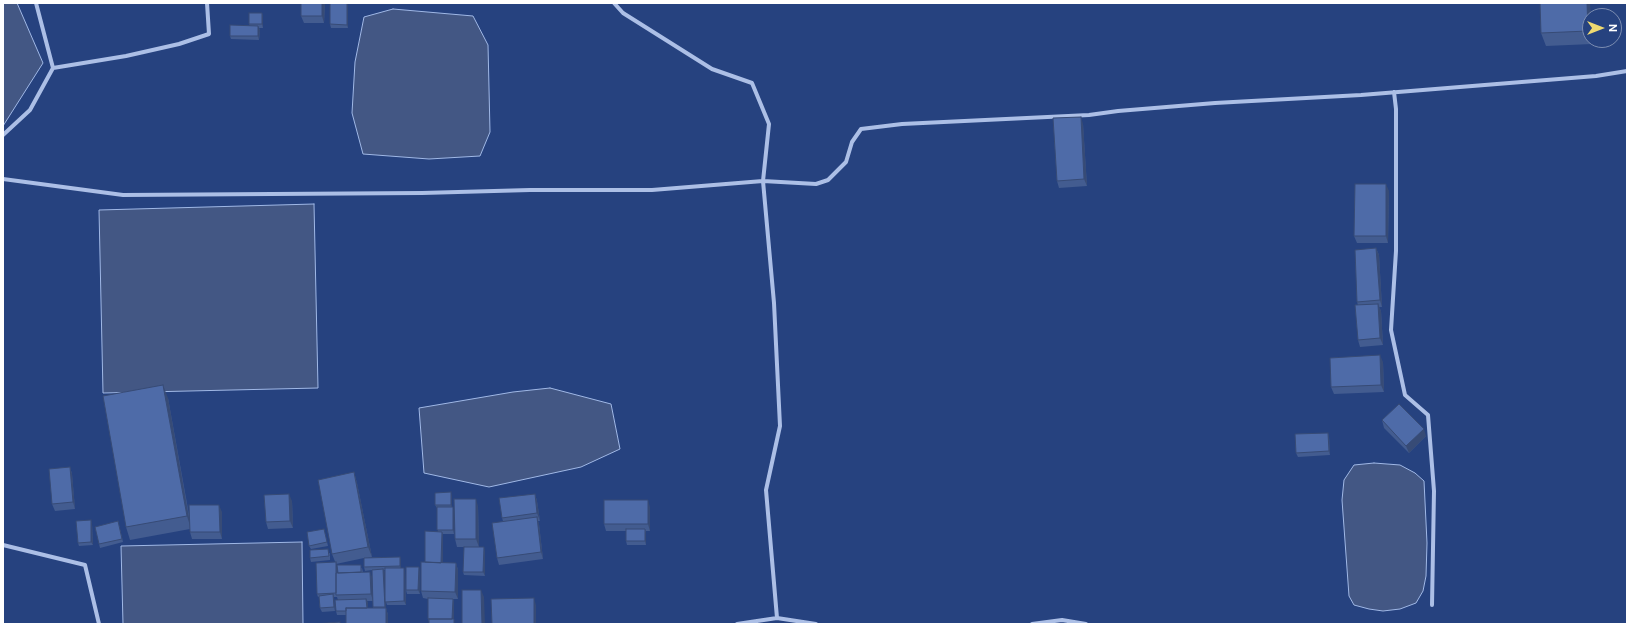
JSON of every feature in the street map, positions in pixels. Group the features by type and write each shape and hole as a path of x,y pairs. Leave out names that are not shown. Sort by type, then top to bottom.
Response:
{"street":[{"path":"3,135 30,110 53,68 36,3"},
{"path":"53,68 126,56 179,44 209,34 207,3"},
{"path":"614,3 623,13 712,69 752,83 769,124 762,181 774,302 780,426 766,490 777,618"},
{"path":"3,179 123,195 652,190 762,181 816,184 828,180 846,162 852,142 861,128 902,124 1089,115 1118,111 1214,103 1353,96 1596,76 1627,71"},
{"path":"1394,92 1396,117 1396,251 1391,330 1405,395 1428,415 1434,491 1432,605"},
{"path":"3,546 85,565 99,624"},
{"path":"737,624 777,618 816,624"},
{"path":"1032,624 1062,620 1086,624"}],"water":[{"path":"3,3 17,3 43,63 3,126"},
{"path":"393,9 473,16 488,45 490,132 480,156 429,159 363,154 352,113 355,62 364,17"},
{"path":"314,204 318,388 103,393 99,210"},
{"path":"550,388 611,404 620,449 581,467 489,487 424,473 419,408 513,392"},
{"path":"1374,463 1400,465 1415,473 1424,481 1427,543 1426,576 1423,591 1416,603 1400,609 1383,611 1369,609 1354,605 1349,596 1342,500 1344,480 1354,465"},
{"path":"302,542 303,624 123,624 121,546"}],"building":[{"path":"301,3 322,3 322,16 301,16"},
{"path":"330,3 347,3 347,25 330,24"},
{"path":"1540,3 1587,3 1587,8 1582,8 1582,31 1541,33"},
{"path":"249,13 262,13 262,24 249,24"},
{"path":"230,25 258,26 258,36 230,36"},
{"path":"1081,117 1084,179 1057,181 1053,118"},
{"path":"1355,184 1386,184 1386,236 1354,236"},
{"path":"1376,248 1380,300 1357,302 1355,250"},
{"path":"1378,304 1380,338 1358,340 1355,305"},
{"path":"1380,355 1381,385 1331,387 1330,358"},
{"path":"163,385 187,516 126,527 103,396"},
{"path":"1399,404 1424,429 1406,446 1382,420"},
{"path":"1328,433 1329,451 1296,453 1295,434"},
{"path":"70,467 73,502 52,504 49,469"},
{"path":"354,472 368,547 332,554 318,480"},
{"path":"451,492 451,505 435,505 435,493"},
{"path":"289,494 290,521 266,522 264,495"},
{"path":"535,494 537,513 502,518 499,498"},
{"path":"454,499 476,499 476,539 455,539"},
{"path":"604,500 648,500 648,524 604,524"},
{"path":"189,505 219,505 220,532 190,532"},
{"path":"437,507 453,507 453,530 437,530"},
{"path":"537,517 541,552 497,558 492,523"},
{"path":"91,520 91,542 78,543 76,521"},
{"path":"118,521 122,539 99,544 95,527"},
{"path":"324,529 327,542 309,546 307,532"},
{"path":"626,529 645,529 645,541 626,541"},
{"path":"425,531 442,532 441,563 425,562"},
{"path":"464,547 484,547 483,572 463,572"},
{"path":"328,549 329,556 310,558 310,550"},
{"path":"400,557 400,566 364,567 364,558"},
{"path":"336,562 336,593 317,594 316,563"},
{"path":"421,562 456,563 455,592 421,591"},
{"path":"337,565 361,565 361,572 338,573"},
{"path":"406,567 419,567 418,590 406,590"},
{"path":"385,568 404,568 404,601 385,602"},
{"path":"383,569 385,607 373,607 372,570"},
{"path":"370,572 371,594 336,595 336,573"},
{"path":"462,590 481,590 482,624 462,624"},
{"path":"333,594 334,607 320,608 319,596"},
{"path":"428,598 453,599 452,619 428,619"},
{"path":"534,598 534,624 492,624 491,599"},
{"path":"366,599 367,608 346,608 346,611 336,611 335,600"},
{"path":"346,608 386,608 386,624 346,624"},
{"path":"429,619 454,619 454,624 429,624"},
{"path":"340,622 340,624 314,624"}]}
